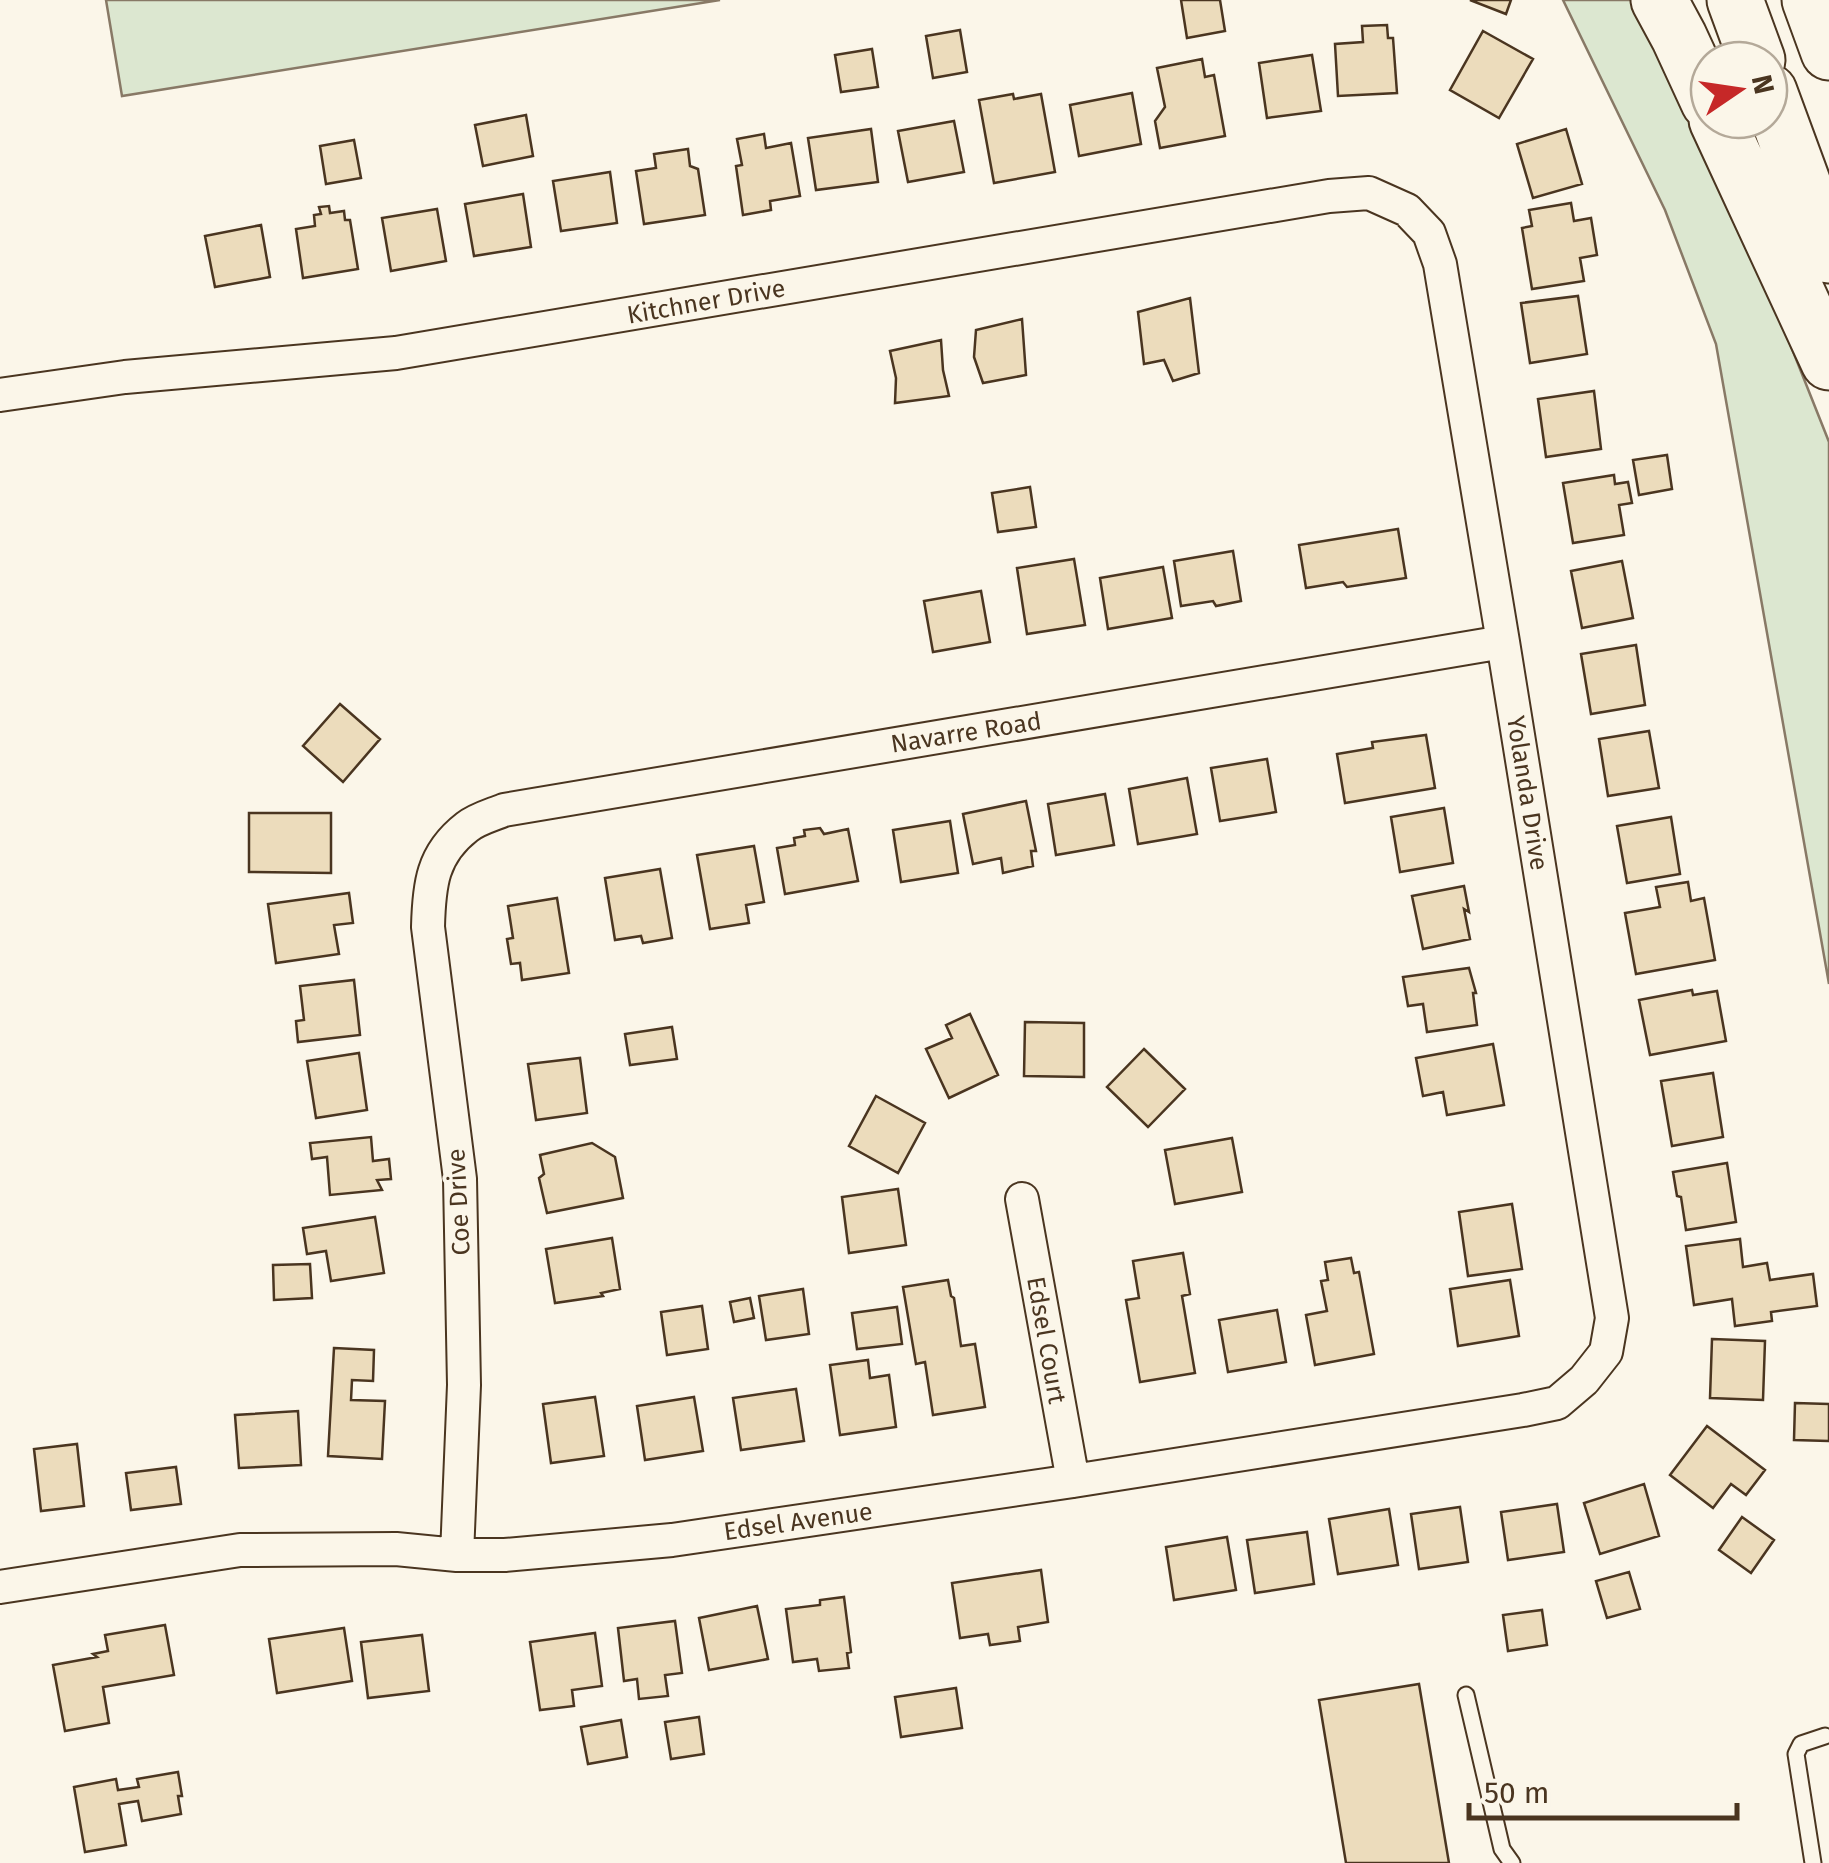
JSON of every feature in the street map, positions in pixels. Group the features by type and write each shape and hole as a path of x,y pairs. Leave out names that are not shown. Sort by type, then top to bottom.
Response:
{"highway":[{"path":"1659,0 1689,59"},
{"path":"1735,0 1750,40"},
{"path":"1810,0 1829,52"},
{"path":"1726,140 1829,362"},
{"path":"1787,140 1829,254"}],"street":[{"name":"Kitchner Drive","path":"0,395 57,385 396,353 1328,196 1369,194 1407,210"},
{"name":"Yolanda Drive","path":"1407,210 1429,234 1440,264 1612,1318 1606,1352 1584,1380"},
{"name":"Navarre Road","path":"442,852 469,825 504,810 1503,642"},
{"name":"Coe Drive","path":"442,852 429,888 428,927 460,1179 464,1385 456,1555"},
{"name":"Edsel Court","path":"1022,1199 1073,1481"},
{"name":"Edsel Avenue","path":"0,1587 240,1550 396,1549 504,1555 672,1540 1523,1410 1558,1402 1584,1380"}],"lane":[{"path":"1466,1695 1502,1849 1512,1863"},
{"path":"1814,1863 1796,1754 1801,1744 1825,1736"}],"green space":[{"path":"106,0 720,0 122,96"},
{"path":"1563,0 1631,0 1689,104 1689,140 1709,140 1829,442 1829,984 1716,344 1665,210"}],"building":[{"path":"1181,0 1220,0 1225,31 1187,38"},
{"path":"1470,0 1511,0 1506,14"},
{"path":"1387,25 1388,38 1393,38 1397,93 1338,96 1335,44 1363,42 1362,26"},
{"path":"960,30 967,72 933,78 926,36"},
{"path":"1483,31 1533,59 1499,118 1450,90"},
{"path":"872,49 878,87 841,92 835,55"},
{"path":"1312,55 1321,111 1267,118 1259,63"},
{"path":"1202,59 1205,77 1214,75 1225,136 1160,148 1155,121 1165,107 1157,68"},
{"path":"1132,93 1141,144 1079,156 1070,105"},
{"path":"1013,94 1014,99 1041,94 1055,172 994,183 979,100"},
{"path":"526,115 533,156 483,166 475,125"},
{"path":"954,121 964,172 908,182 898,131"},
{"path":"871,129 878,182 816,190 808,138"},
{"path":"1566,129 1582,184 1533,198 1517,144"},
{"path":"764,134 766,148 791,143 800,196 770,201 771,210 743,215 736,166 742,165 737,139"},
{"path":"354,140 361,178 326,184 320,146"},
{"path":"688,149 690,166 698,169 705,215 644,224 636,171 656,168 654,154"},
{"path":"610,172 617,223 561,231 553,181"},
{"path":"523,194 531,247 474,256 465,204"},
{"path":"1571,203 1574,221 1591,218 1597,255 1580,258 1584,281 1532,289 1522,228 1532,226 1529,210"},
{"path":"329,206 330,213 344,211 345,220 350,220 358,269 303,278 296,229 315,226 314,215 321,214 319,207"},
{"path":"437,209 446,261 391,271 382,218"},
{"path":"261,225 270,277 215,287 205,236"},
{"path":"1578,296 1587,354 1530,363 1521,303"},
{"path":"1190,298 1199,373 1173,381 1164,360 1144,364 1138,312"},
{"path":"1022,319 1026,375 983,383 974,357 976,330"},
{"path":"941,340 949,396 895,403 896,378 890,351"},
{"path":"1594,391 1601,449 1546,457 1538,399"},
{"path":"1667,455 1672,489 1639,495 1633,460"},
{"path":"1614,475 1615,484 1628,482 1632,503 1619,505 1624,535 1573,543 1563,483"},
{"path":"1030,487 1036,527 998,532 992,493"},
{"path":"1398,529 1406,578 1347,587 1343,582 1306,588 1299,545"},
{"path":"1233,551 1241,601 1181,606 1174,561"},
{"path":"1074,559 1085,625 1027,634 1017,568"},
{"path":"1622,561 1633,618 1582,628 1571,571"},
{"path":"1163,567 1172,618 1108,629 1100,578"},
{"path":"981,591 990,642 933,652 924,601"},
{"path":"1636,645 1645,705 1591,714 1581,654"},
{"path":"340,704 380,739 343,782 303,746"},
{"path":"1649,731 1659,788 1608,796 1599,739"},
{"path":"1426,735 1435,788 1345,803 1337,754 1373,748 1372,742"},
{"path":"1267,759 1276,812 1220,821 1211,768"},
{"path":"1187,778 1197,834 1138,844 1129,789"},
{"path":"1105,794 1114,845 1056,855 1048,804"},
{"path":"1026,801 1036,851 1031,851 1033,866 1003,873 1001,858 973,864 963,814"},
{"path":"1444,808 1453,863 1400,872 1391,817"},
{"path":"249,813 331,813 331,873 249,872"},
{"path":"1671,817 1680,874 1627,883 1617,826"},
{"path":"950,821 958,873 901,882 893,830"},
{"path":"820,828 824,834 848,829 858,881 785,894 777,848 795,845 794,838 805,836 804,830"},
{"path":"754,846 764,902 746,905 749,923 710,929 697,855"},
{"path":"660,869 672,938 643,943 641,936 615,940 605,878"},
{"path":"1688,882 1691,901 1704,898 1715,960 1636,974 1625,913 1660,907 1656,887"},
{"path":"1464,886 1470,939 1423,949 1412,896"},
{"path":"349,893 353,923 334,925 339,954 276,963 268,904"},
{"path":"557,898 569,973 522,980 520,963 511,964 507,939 513,938 508,906"},
{"path":"1469,968 1476,993 1477,1025 1427,1032 1423,1004 1408,1006 1403,977"},
{"path":"354,980 360,1035 298,1042 296,1021 304,1020 300,986"},
{"path":"1692,990 1693,995 1717,991 1726,1041 1650,1055 1639,1000"},
{"path":"970,1014 998,1075 949,1098 926,1049 952,1038 946,1025"},
{"path":"1025,1022 1084,1023 1084,1077 1024,1076"},
{"path":"672,1027 677,1059 630,1065 625,1034"},
{"path":"1493,1044 1504,1105 1447,1115 1443,1092 1423,1096 1416,1058"},
{"path":"1144,1049 1185,1089 1148,1127 1107,1087"},
{"path":"359,1053 367,1110 316,1118 307,1061"},
{"path":"580,1058 587,1113 536,1120 528,1064"},
{"path":"1713,1073 1723,1137 1672,1146 1661,1081"},
{"path":"876,1096 925,1123 898,1173 849,1146"},
{"path":"371,1137 373,1161 389,1159 391,1179 377,1180 382,1190 330,1195 327,1157 312,1159 310,1143"},
{"path":"1232,1138 1242,1192 1175,1204 1165,1150"},
{"path":"592,1143 615,1157 623,1198 547,1213 539,1178 544,1174 540,1155"},
{"path":"1727,1163 1736,1222 1686,1230 1673,1172"},
{"path":"898,1189 906,1245 849,1253 842,1197"},
{"path":"1512,1204 1522,1269 1468,1276 1459,1212"},
{"path":"375,1217 384,1273 331,1281 326,1251 307,1254 303,1228"},
{"path":"612,1238 620,1289 601,1293 603,1296 555,1303 546,1249"},
{"path":"1740,1239 1743,1267 1767,1263 1770,1280 1813,1274 1817,1306 1771,1312 1772,1321 1735,1326 1732,1299 1694,1305 1686,1246"},
{"path":"1183,1253 1190,1294 1182,1296 1195,1373 1140,1382 1126,1300 1139,1298 1133,1261"},
{"path":"1351,1258 1354,1273 1359,1272 1374,1354 1315,1365 1306,1315 1327,1311 1321,1281 1328,1280 1325,1262"},
{"path":"310,1264 312,1298 274,1300 273,1265"},
{"path":"948,1280 961,1346 975,1344 985,1407 933,1415 925,1362 916,1364 903,1287"},
{"path":"1510,1280 1519,1336 1458,1346 1450,1289"},
{"path":"803,1289 809,1334 766,1340 759,1296"},
{"path":"750,1298 754,1318 734,1322 730,1302"},
{"path":"702,1306 708,1349 667,1355 661,1312"},
{"path":"897,1307 902,1344 857,1349 852,1313"},
{"path":"1277,1310 1286,1362 1228,1372 1219,1320"},
{"path":"1712,1339 1765,1341 1763,1400 1710,1398"},
{"path":"334,1348 374,1350 373,1381 352,1380 351,1400 385,1401 382,1459 328,1456"},
{"path":"868,1360 870,1378 889,1375 896,1427 840,1435 830,1365"},
{"path":"796,1389 804,1441 741,1450 733,1398"},
{"path":"595,1397 604,1456 551,1463 543,1404"},
{"path":"694,1397 703,1451 645,1460 637,1406"},
{"path":"1795,1403 1829,1404 1829,1441 1794,1440"},
{"path":"298,1411 301,1465 239,1468 235,1415"},
{"path":"1707,1426 1765,1470 1746,1495 1731,1484 1713,1508 1670,1475"},
{"path":"77,1444 84,1506 41,1511 34,1449"},
{"path":"176,1467 181,1504 131,1510 126,1473"},
{"path":"1644,1484 1659,1536 1600,1554 1584,1503"},
{"path":"1557,1504 1564,1552 1508,1560 1501,1512"},
{"path":"1460,1507 1468,1562 1419,1569 1411,1514"},
{"path":"1389,1509 1398,1565 1338,1574 1329,1519"},
{"path":"1742,1517 1774,1540 1751,1573 1719,1550"},
{"path":"1307,1532 1314,1584 1255,1593 1247,1540"},
{"path":"1227,1537 1236,1590 1174,1600 1166,1547"},
{"path":"1041,1570 1048,1622 1018,1627 1020,1641 990,1645 988,1634 960,1638 952,1583"},
{"path":"1629,1572 1640,1609 1607,1618 1596,1581"},
{"path":"844,1597 851,1652 847,1653 849,1668 819,1671 817,1659 793,1662 786,1609"},
{"path":"757,1606 768,1659 709,1670 699,1618"},
{"path":"1542,1610 1547,1645 1508,1651 1503,1615"},
{"path":"675,1621 682,1673 665,1675 668,1696 639,1699 637,1679 624,1681 618,1628"},
{"path":"165,1625 174,1675 103,1687 109,1723 65,1731 53,1665 97,1657 93,1654 108,1651 105,1635"},
{"path":"344,1628 352,1681 277,1693 269,1639"},
{"path":"595,1633 602,1686 572,1690 574,1706 540,1710 530,1642"},
{"path":"422,1635 429,1691 368,1698 361,1642"},
{"path":"1419,1684 1449,1863 1346,1863 1319,1700"},
{"path":"956,1688 962,1728 901,1737 895,1697"},
{"path":"699,1717 704,1754 671,1759 665,1722"},
{"path":"621,1720 627,1757 588,1764 581,1727"},
{"path":"178,1772 181,1814 142,1821 138,1801 119,1804 126,1845 85,1852 74,1787 116,1779 118,1790 139,1787 137,1779"}]}
